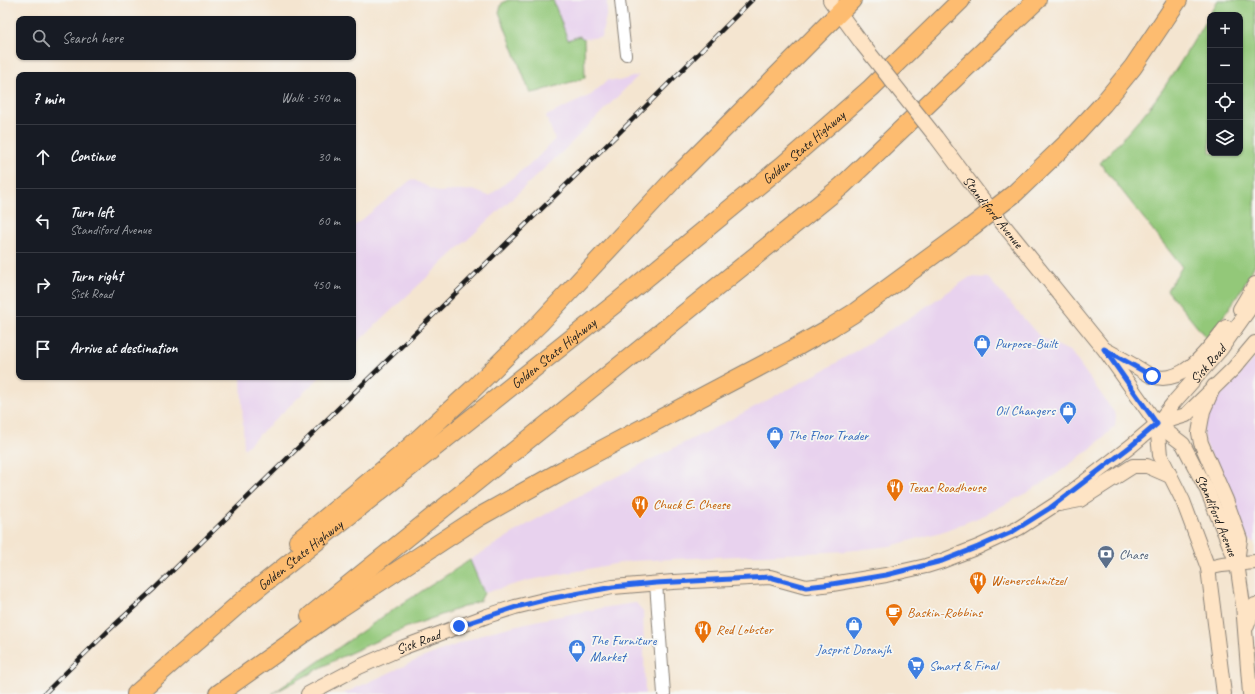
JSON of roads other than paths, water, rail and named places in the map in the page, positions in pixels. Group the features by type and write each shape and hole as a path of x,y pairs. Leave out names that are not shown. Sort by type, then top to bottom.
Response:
{"highway":[{"path":"139,691 241,587 401,455 472,390 540,323 834,6 852,0"},
{"name":"Golden State Highway","path":"139,691 248,596 616,303 782,166 871,88 961,0"},
{"path":"218,694 324,604 842,186 1037,0"},
{"path":"218,694 331,614 479,517 563,470 743,376 830,328 908,274 1015,193 1066,144 1103,104 1133,67 1178,0"}],"main road":[{"name":"Standiford Avenue","path":"834,6 992,210 1104,349 1157,424 1184,444 1207,490 1237,563 1243,606 1250,694"},
{"path":"1104,349 1152,376 1167,378 1180,374 1199,359 1217,339 1241,308 1255,284"},
{"name":"Sisk Road","path":"308,694 359,667 452,628 548,599 613,587 656,583 770,577 806,587 832,584 886,575 942,561 978,547 1019,528 1056,504 1157,424 1175,401 1221,349 1255,301"},
{"name":"Sisk Road","path":"1157,424 1186,415 1234,368 1250,351 1255,343"},
{"path":"1214,386 1203,411 1199,433 1201,443 1226,500 1240,539 1237,563"},
{"name":"Standiford Avenue","path":"1157,424 1160,455 1183,501 1208,568 1224,694"},
{"path":"1056,504 1080,500 1133,466 1147,466 1170,476"},
{"path":"1208,568 1237,563 1255,562"},
{"path":"1245,630 1255,605"}],"street":[{"path":"620,0 626,55"},
{"path":"656,583 664,694"}],"railway":[{"path":"44,694 107,632 155,588 619,133 752,0"}],"place":[{"name":"Purpose-Built","path":"982,358"},
{"name":"Oil Changers","path":"1068,425"},
{"name":"The Floor Trader","path":"775,450"},
{"name":"Texas Roadhouse","path":"895,502"},
{"name":"Chuck E. Cheese","path":"640,519"},
{"name":"Chase","path":"1106,569"},
{"name":"Wienerschnitzel","path":"978,595"},
{"name":"Baskin-Robbins","path":"894,627"},
{"name":"Jasprit Dosanjh","path":"854,640"},
{"name":"Red Lobster","path":"703,644"},
{"name":"The Furniture Market","path":"577,663"},
{"name":"Smart & Final","path":"916,680"}]}
